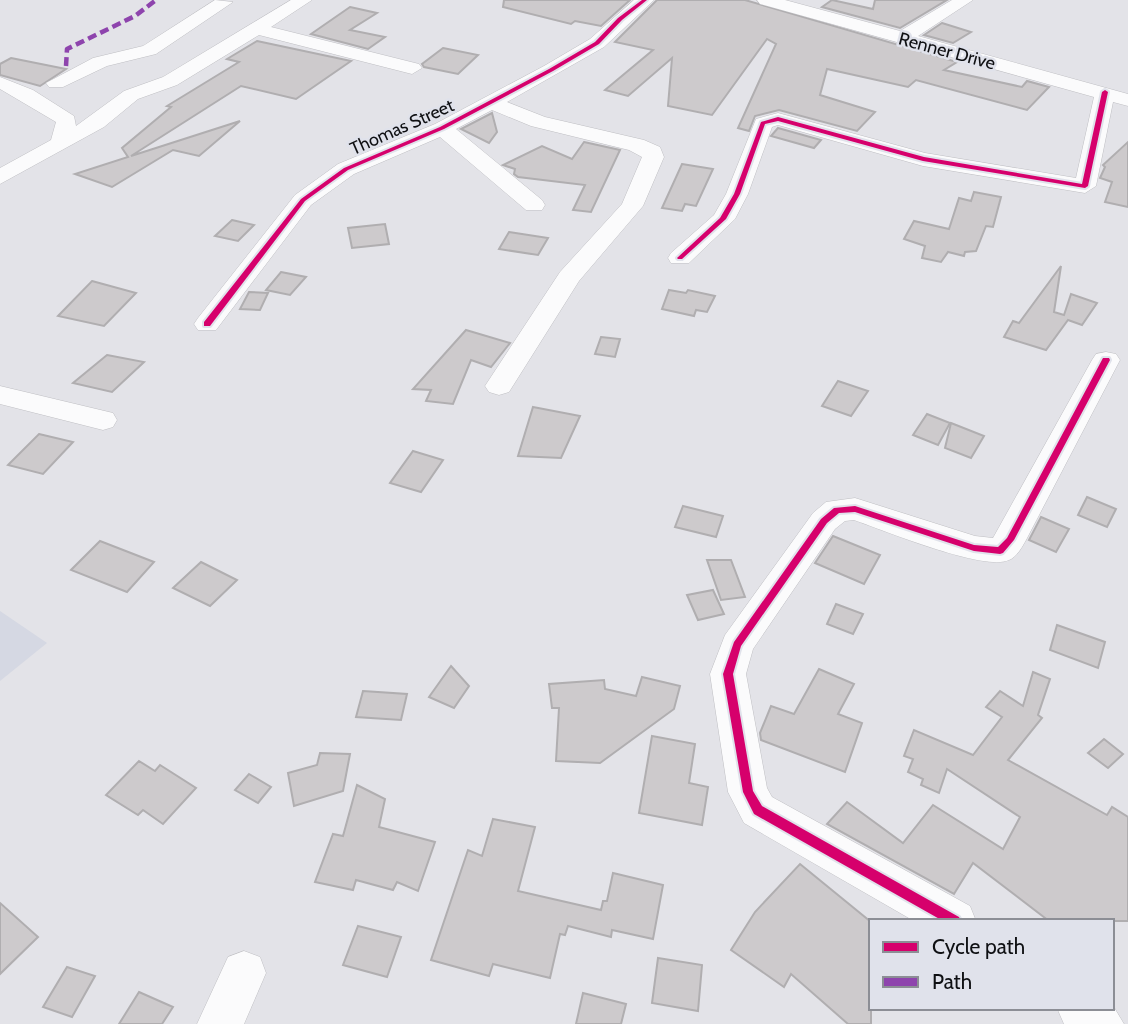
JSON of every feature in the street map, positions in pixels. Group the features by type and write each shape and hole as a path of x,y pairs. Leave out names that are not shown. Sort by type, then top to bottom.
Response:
{"street":[{"path":"0,177 97,123 131,95 170,81 303,0"},
{"name":"Thomas Street","path":"207,324 303,200 346,169 493,103 597,43 620,19 645,0"},
{"path":"901,39 964,0"},
{"path":"56,83 100,62 149,50 216,1 281,12"},
{"name":"Renner Drive","path":"777,1 901,39 1128,100"},
{"path":"257,29 412,68"},
{"path":"0,83 20,88 34,101 67,120 61,142"},
{"path":"680,258 723,219 737,194 763,122 778,119 923,159 1086,186 1105,92"},
{"path":"493,103 538,122 636,145 652,152 653,158 632,206 569,277 499,386"},
{"path":"442,128 534,205"},
{"path":"951,919 758,810 748,792 728,674 737,645 824,521 838,510 855,509 974,548 1000,551 1010,540 1106,360"},
{"path":"0,395 103,420"},
{"path":"220,1024 244,973"},
{"path":"1083,1010 1101,1024"}],"shaded area":[{"path":"0,611 47,643 0,681"}],"building":[{"path":"504,0 630,0 601,26 575,21 571,24 503,7"},
{"path":"657,0 745,0 957,62 944,70 1022,87 1027,81 1049,87 1027,110 916,80 908,87 827,69 820,95 875,112 857,131 779,110 755,116 749,131 738,128 776,44 767,39 712,115 668,106 672,58 628,96 605,90 653,50 615,42"},
{"path":"832,0 873,9 875,0 947,0 900,28 822,7"},
{"path":"350,7 377,13 350,30 385,37 368,49 311,34"},
{"path":"942,23 971,32 953,43 924,35"},
{"path":"257,41 351,61 296,99 241,86 131,156 240,121 199,156 173,150 112,187 75,174 128,157 122,148 171,107 167,106 239,62 227,59"},
{"path":"443,48 478,55 458,74 424,67 422,64"},
{"path":"11,58 66,69 40,86 0,75 0,64"},
{"path":"492,113 497,132 489,143 461,129"},
{"path":"778,128 821,140 814,148 771,136"},
{"path":"584,142 620,150 591,212 573,210 585,185 518,177 514,174 515,169 503,165 542,146 572,159"},
{"path":"1128,142 1128,207 1105,202 1112,182 1100,178 1105,167 1103,165"},
{"path":"682,164 713,169 696,206 685,204 682,211 662,208"},
{"path":"974,192 1001,197 993,227 986,226 976,251 965,252 964,256 948,252 941,262 922,258 925,246 904,239 914,221 949,229 959,198 971,201"},
{"path":"232,220 254,225 238,241 215,236"},
{"path":"385,224 389,244 352,248 348,228"},
{"path":"509,232 548,238 538,255 499,249"},
{"path":"1061,266 1054,312 1064,315 1071,294 1097,303 1082,325 1068,320 1046,350 1004,337 1013,321 1019,323"},
{"path":"281,272 306,277 290,295 266,290"},
{"path":"92,281 136,293 104,326 58,316"},
{"path":"669,290 686,293 688,290 715,296 707,312 696,310 694,316 662,309"},
{"path":"249,292 268,293 260,310 240,309"},
{"path":"466,330 510,343 491,367 471,360 453,404 426,401 431,390 413,389"},
{"path":"601,337 620,339 615,357 595,354"},
{"path":"107,355 144,362 112,392 73,383"},
{"path":"838,381 868,391 851,416 822,406"},
{"path":"533,407 580,416 561,458 518,456"},
{"path":"927,414 950,423 938,445 913,435"},
{"path":"951,423 984,436 971,458 945,448"},
{"path":"39,434 73,442 43,474 8,465"},
{"path":"413,451 443,460 421,492 390,483"},
{"path":"1087,497 1116,509 1107,527 1078,515"},
{"path":"683,506 723,516 716,537 675,527"},
{"path":"1041,517 1069,529 1056,552 1029,540"},
{"path":"833,536 880,555 864,584 815,563"},
{"path":"100,541 154,562 127,592 71,570"},
{"path":"707,560 731,560 745,597 721,600"},
{"path":"201,562 237,580 210,606 173,588"},
{"path":"713,590 724,614 698,620 687,595"},
{"path":"836,604 863,614 853,634 827,624"},
{"path":"1057,625 1105,642 1098,668 1050,650"},
{"path":"451,666 469,686 454,708 429,697"},
{"path":"819,669 854,684 838,714 862,723 845,772 761,740 760,733 771,706 794,714"},
{"path":"1033,672 1050,679 1038,715 1042,718 1008,760 1107,815 1112,807 1128,817 1128,921 1046,919 973,863 954,894 827,824 847,802 903,843 933,805 1003,849 1020,817 947,769 939,793 921,785 923,779 908,772 913,759 904,756 914,730 973,755 1002,717 986,707 1000,691 1023,706"},
{"path":"642,677 680,686 674,709 600,763 556,761 559,708 552,708 549,684 604,680 605,689 636,696"},
{"path":"363,691 407,694 401,720 356,717"},
{"path":"652,736 695,744 689,783 708,787 702,825 639,813"},
{"path":"1104,739 1123,754 1108,768 1088,753"},
{"path":"320,753 350,754 343,791 294,806 288,773 317,765"},
{"path":"139,761 155,771 160,765 196,788 163,824 143,810 138,815 106,795"},
{"path":"249,774 271,787 258,803 235,790"},
{"path":"357,785 385,799 379,827 435,842 418,891 397,882 393,890 356,880 353,890 315,882 333,834 343,836"},
{"path":"493,819 535,827 518,891 601,910 603,901 607,901 613,873 663,885 653,939 612,930 611,937 568,926 565,935 560,934 550,978 493,964 489,976 431,960 468,850 482,856"},
{"path":"800,864 869,920 871,1024 848,1024 791,974 784,987 731,950 755,912"},
{"path":"0,903 38,937 0,974"},
{"path":"358,926 401,937 387,977 343,965"},
{"path":"658,958 702,965 698,1011 652,1003"},
{"path":"67,967 95,976 72,1017 43,1007"},
{"path":"139,992 173,1007 162,1024 119,1024"},
{"path":"583,993 626,1004 621,1024 576,1024"}],"marked path":[{"path":"66,66 67,49 135,16 156,0"}],"cycle path":[{"path":"207,324 303,200 346,169 442,128 551,70 597,43 620,19 645,0"},
{"path":"680,258 723,219 737,194 763,123 778,119 923,159 1085,186 1105,92"},
{"path":"951,919 758,810 748,792 728,674 737,645 824,521 837,510 855,509 974,548 1000,551 1010,540 1106,360"}]}
